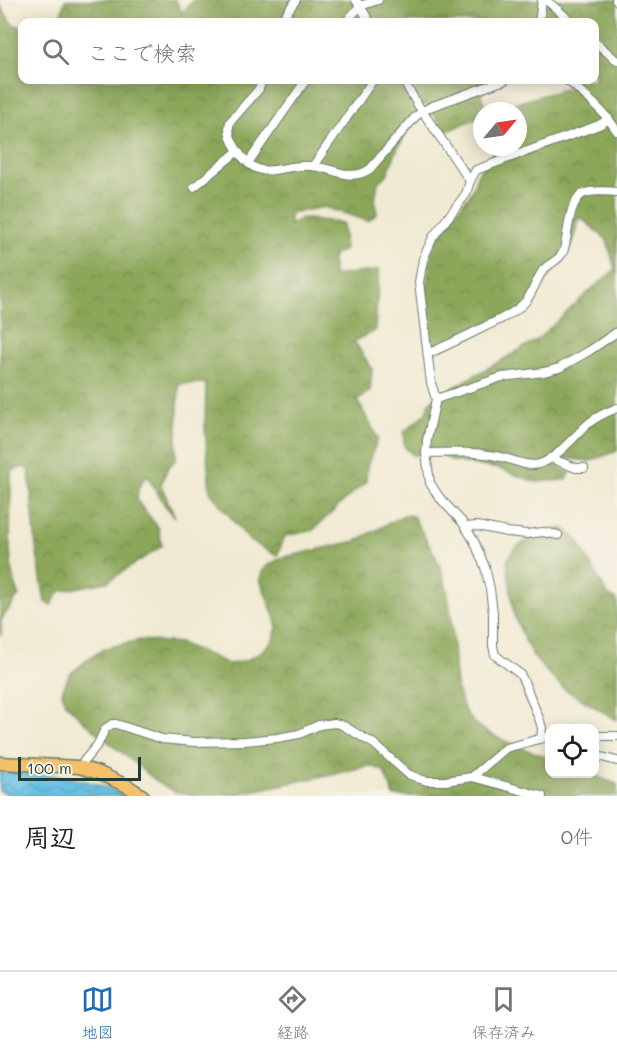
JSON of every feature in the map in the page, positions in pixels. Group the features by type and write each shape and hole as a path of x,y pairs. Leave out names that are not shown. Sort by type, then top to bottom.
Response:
{"highway":[{"path":"0,763 79,767 99,773 143,796"}],"street":[{"path":"283,18 296,0"},
{"path":"349,18 358,3 378,0"},
{"path":"540,18 544,0 567,18"},
{"path":"358,3 367,18"},
{"path":"599,46 617,61"},
{"path":"261,84 228,127 231,139 248,163 266,172 313,166 356,176 370,169 423,111 494,84"},
{"path":"248,163 303,84"},
{"path":"313,166 370,84"},
{"path":"406,84 470,181"},
{"path":"572,84 599,108 617,131"},
{"path":"545,735 520,674 495,655 490,589 474,541 430,483 426,453 436,399 431,383 419,282 423,259 434,237 466,194 476,170 599,125 609,119"},
{"path":"194,187 238,151"},
{"path":"428,354 519,308 527,300 543,270 560,258 575,203 580,196 584,193 599,191 617,192"},
{"path":"436,399 502,377 559,368 617,332"},
{"path":"426,453 495,455 524,464 538,465 550,458 590,422 617,408"},
{"path":"550,458 576,468 584,468"},
{"path":"465,527 477,526 517,533 543,532 558,535"},
{"path":"79,767 98,744 105,729 112,724 162,740 194,742 277,738 298,734 319,725 335,723 369,741 414,777 427,781 472,777 542,796"},
{"path":"599,736 617,736"},
{"path":"472,777 506,748 545,739"},
{"path":"599,756 617,760"}],"green space":[{"path":"65,0 176,0 182,13 194,0 617,0 617,56 614,54 617,57 617,451 590,461 562,458 554,465 570,473 567,480 535,482 500,469 452,461 429,447 414,456 404,446 404,432 426,413 430,401 537,340 615,270 607,240 579,216 573,243 522,310 434,352 430,340 426,286 431,252 448,222 471,193 478,173 491,156 527,156 527,102 518,102 571,87 571,84 599,84 599,18 53,18 61,15"},
{"path":"0,5 12,24 18,26 18,84 490,84 481,94 483,102 473,102 473,120 447,131 424,103 397,149 387,175 378,182 375,201 377,214 368,221 324,207 291,213 289,225 302,218 343,223 345,250 333,255 333,276 379,270 375,331 354,341 372,369 370,391 357,400 378,438 367,466 366,482 313,530 285,536 277,556 249,540 210,492 205,428 206,383 179,384 176,459 167,469 161,485 175,517 164,504 147,475 138,488 137,501 158,527 162,546 107,582 60,591 51,605 45,602 36,547 29,470 24,467 11,471 10,548 12,573 19,595 1,620 0,636"},
{"path":"404,515 413,516 434,554 447,592 456,685 469,717 475,724 494,736 545,756 545,778 599,777 617,784 617,796 393,796 383,770 369,766 238,794 178,793 159,783 89,726 65,703 62,691 69,675 106,648 140,640 180,643 229,664 245,661 258,654 272,642 277,628 260,579 267,566 281,558 356,541"},
{"path":"564,528 576,538 608,595 617,600 617,720 564,689 547,672 533,656 514,615 507,562 512,552 530,539"}],"water":[{"path":"0,773 80,779 125,796 17,796 0,791"}]}
